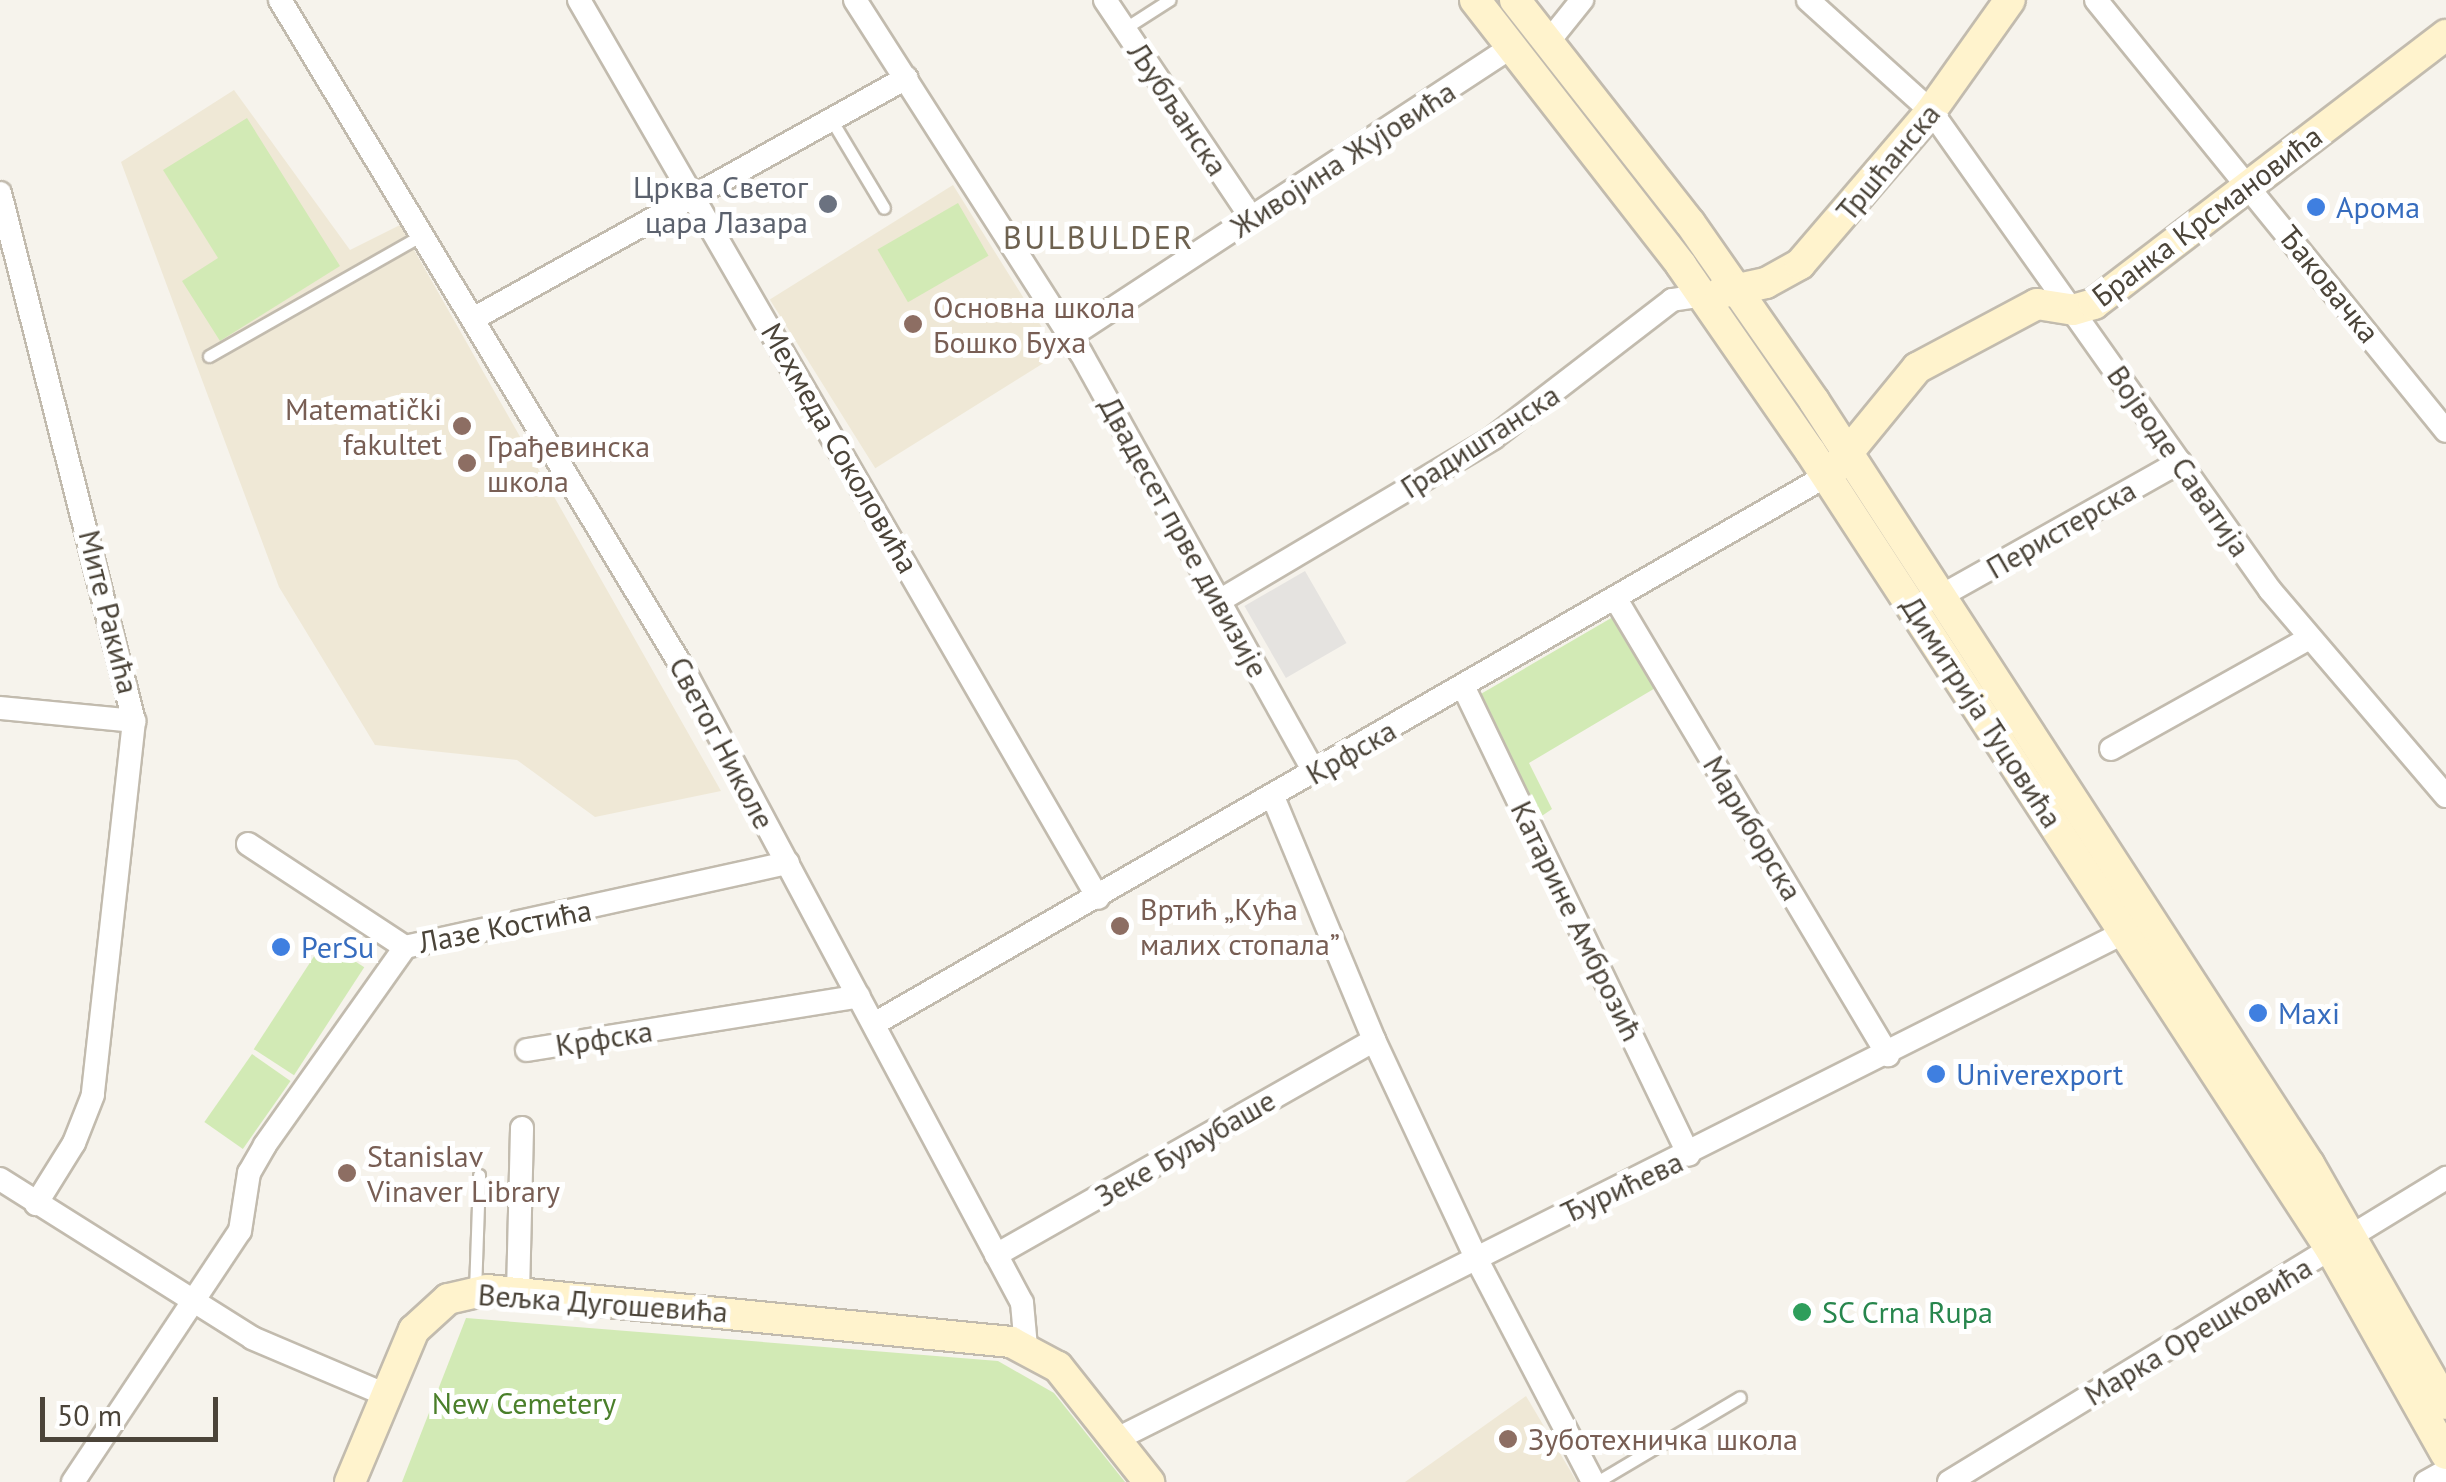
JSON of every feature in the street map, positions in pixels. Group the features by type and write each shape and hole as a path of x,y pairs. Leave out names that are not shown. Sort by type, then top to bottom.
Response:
{"main road":[{"name":"Димитрија Туцовића","path":"1475,0 1702,295 1826,476 2125,932 2341,1244 2438,1372 2446,1404"},
{"name":"Димитрија Туцовића","path":"1515,0 1739,292 1942,596 2341,1244 2446,1454"},
{"name":"Тршћанска","path":"1739,292 1800,264 1931,111 2010,0"},
{"name":"Бранка Крсмановића","path":"1826,476 1850,455 1894,389 1917,368 2038,304 2073,310 2100,300 2446,36"},
{"name":"Градиштанска","path":"1702,295 1739,292"},
{"name":"Вељка Дугошевића","path":"350,1482 398,1358 430,1312 475,1291 841,1322 1026,1347"},
{"path":"1026,1347 1058,1367 1149,1482"}],"street":[{"name":"Светог Николе","path":"280,0 685,672 1022,1304 1026,1347"},
{"name":"Мехмеда Соколовића","path":"579,0 1098,898"},
{"name":"Двадесет прве дивизије","path":"855,0 1071,336 1315,773"},
{"name":"Љубљанска","path":"1105,0 1252,218"},
{"path":"1549,41 1582,0"},
{"name":"Војводе Саватија","path":"1808,0 1931,111 2308,638 2444,791"},
{"name":"Ђаковачка","path":"2096,0 2446,431"},
{"name":"Живојина Жујовића","path":"1071,336 1513,46"},
{"path":"473,319 906,78"},
{"name":"Мите Ракића","path":"0,193 134,721 93,1095 74,1143 36,1204"},
{"name":"Градиштанска","path":"1218,601 1493,438 1672,300 1702,295"},
{"name":"Перистерска","path":"1942,596 2180,462"},
{"name":"Крфска","path":"874,1024 1617,601 1826,476"},
{"name":"Мариборска","path":"1617,601 1888,1055"},
{"path":"2111,749 2308,638"},
{"name":"Катарине Амброзић","path":"1464,688 1689,1155"},
{"path":"0,708 134,721"},
{"path":"1273,797 1374,1040 1476,1258 1595,1482"},
{"name":"Лазе Костића","path":"248,844 405,947 788,863"},
{"name":"Ђурићева","path":"1117,1439 1888,1055 2125,932"},
{"path":"73,1482 244,1223 256,1160 405,947"},
{"name":"Крфска","path":"527,1050 859,996"},
{"name":"Зеке Буљубаше","path":"996,1255 1374,1040"},
{"path":"518,1293 522,1128"},
{"name":"Марка Орешковића","path":"1949,1482 2446,1178"},
{"path":"2,1186 289,1357 384,1394"},
{"path":"2426,1482 2446,1471"}],"lane":[{"path":"1124,29 1169,0"},
{"path":"832,121 884,208"},
{"path":"210,356 422,234"},
{"path":"475,1291 479,1175"},
{"path":"1595,1482 1740,1397"}],"shaded area":[{"path":"234,90 350,250 400,225 721,791 595,817 517,760 375,745 279,587 121,162"},
{"name":"Основна школа Бошко Буха","path":"953,185 1058,354 875,468 770,299"},
{"path":"1305,571 1346,643 1286,678 1244,606"},
{"name":"Зуботехничка школа","path":"1526,1396 1577,1482 1405,1482"}],"green space":[{"path":"247,118 340,266 220,341 182,281 218,258 163,170"},
{"path":"958,203 988,256 908,302 877,250"},
{"path":"1613,617 1657,687 1529,763 1552,809 1533,822 1479,695"},
{"path":"324,941 364,967 294,1075 254,1049"},
{"path":"252,1054 291,1081 243,1149 204,1122"},
{"name":"New Cemetery","path":"466,1318 998,1361 1054,1393 1125,1482 402,1482"}],"place":[{"name":"Црква Светог цара Лазара","path":"828,204"},
{"name":"Арома","path":"2316,207"},
{"name":"Основна школа Бошко Буха","path":"913,324"},
{"name":"Matematički fakultet","path":"462,426"},
{"name":"Грађевинска школа","path":"467,463"},
{"name":"Вртић „Кућа малих стопала”","path":"1120,926"},
{"name":"PerSu","path":"281,947"},
{"name":"Maxi","path":"2258,1013"},
{"name":"Univerexport","path":"1936,1074"},
{"name":"Stanislav Vinaver Library","path":"347,1173"},
{"name":"SC Crna Rupa","path":"1802,1312"},
{"name":"Зуботехничка школа","path":"1508,1439"}],"district":[{"name":"BULBULDER","path":"1099,237"}]}
